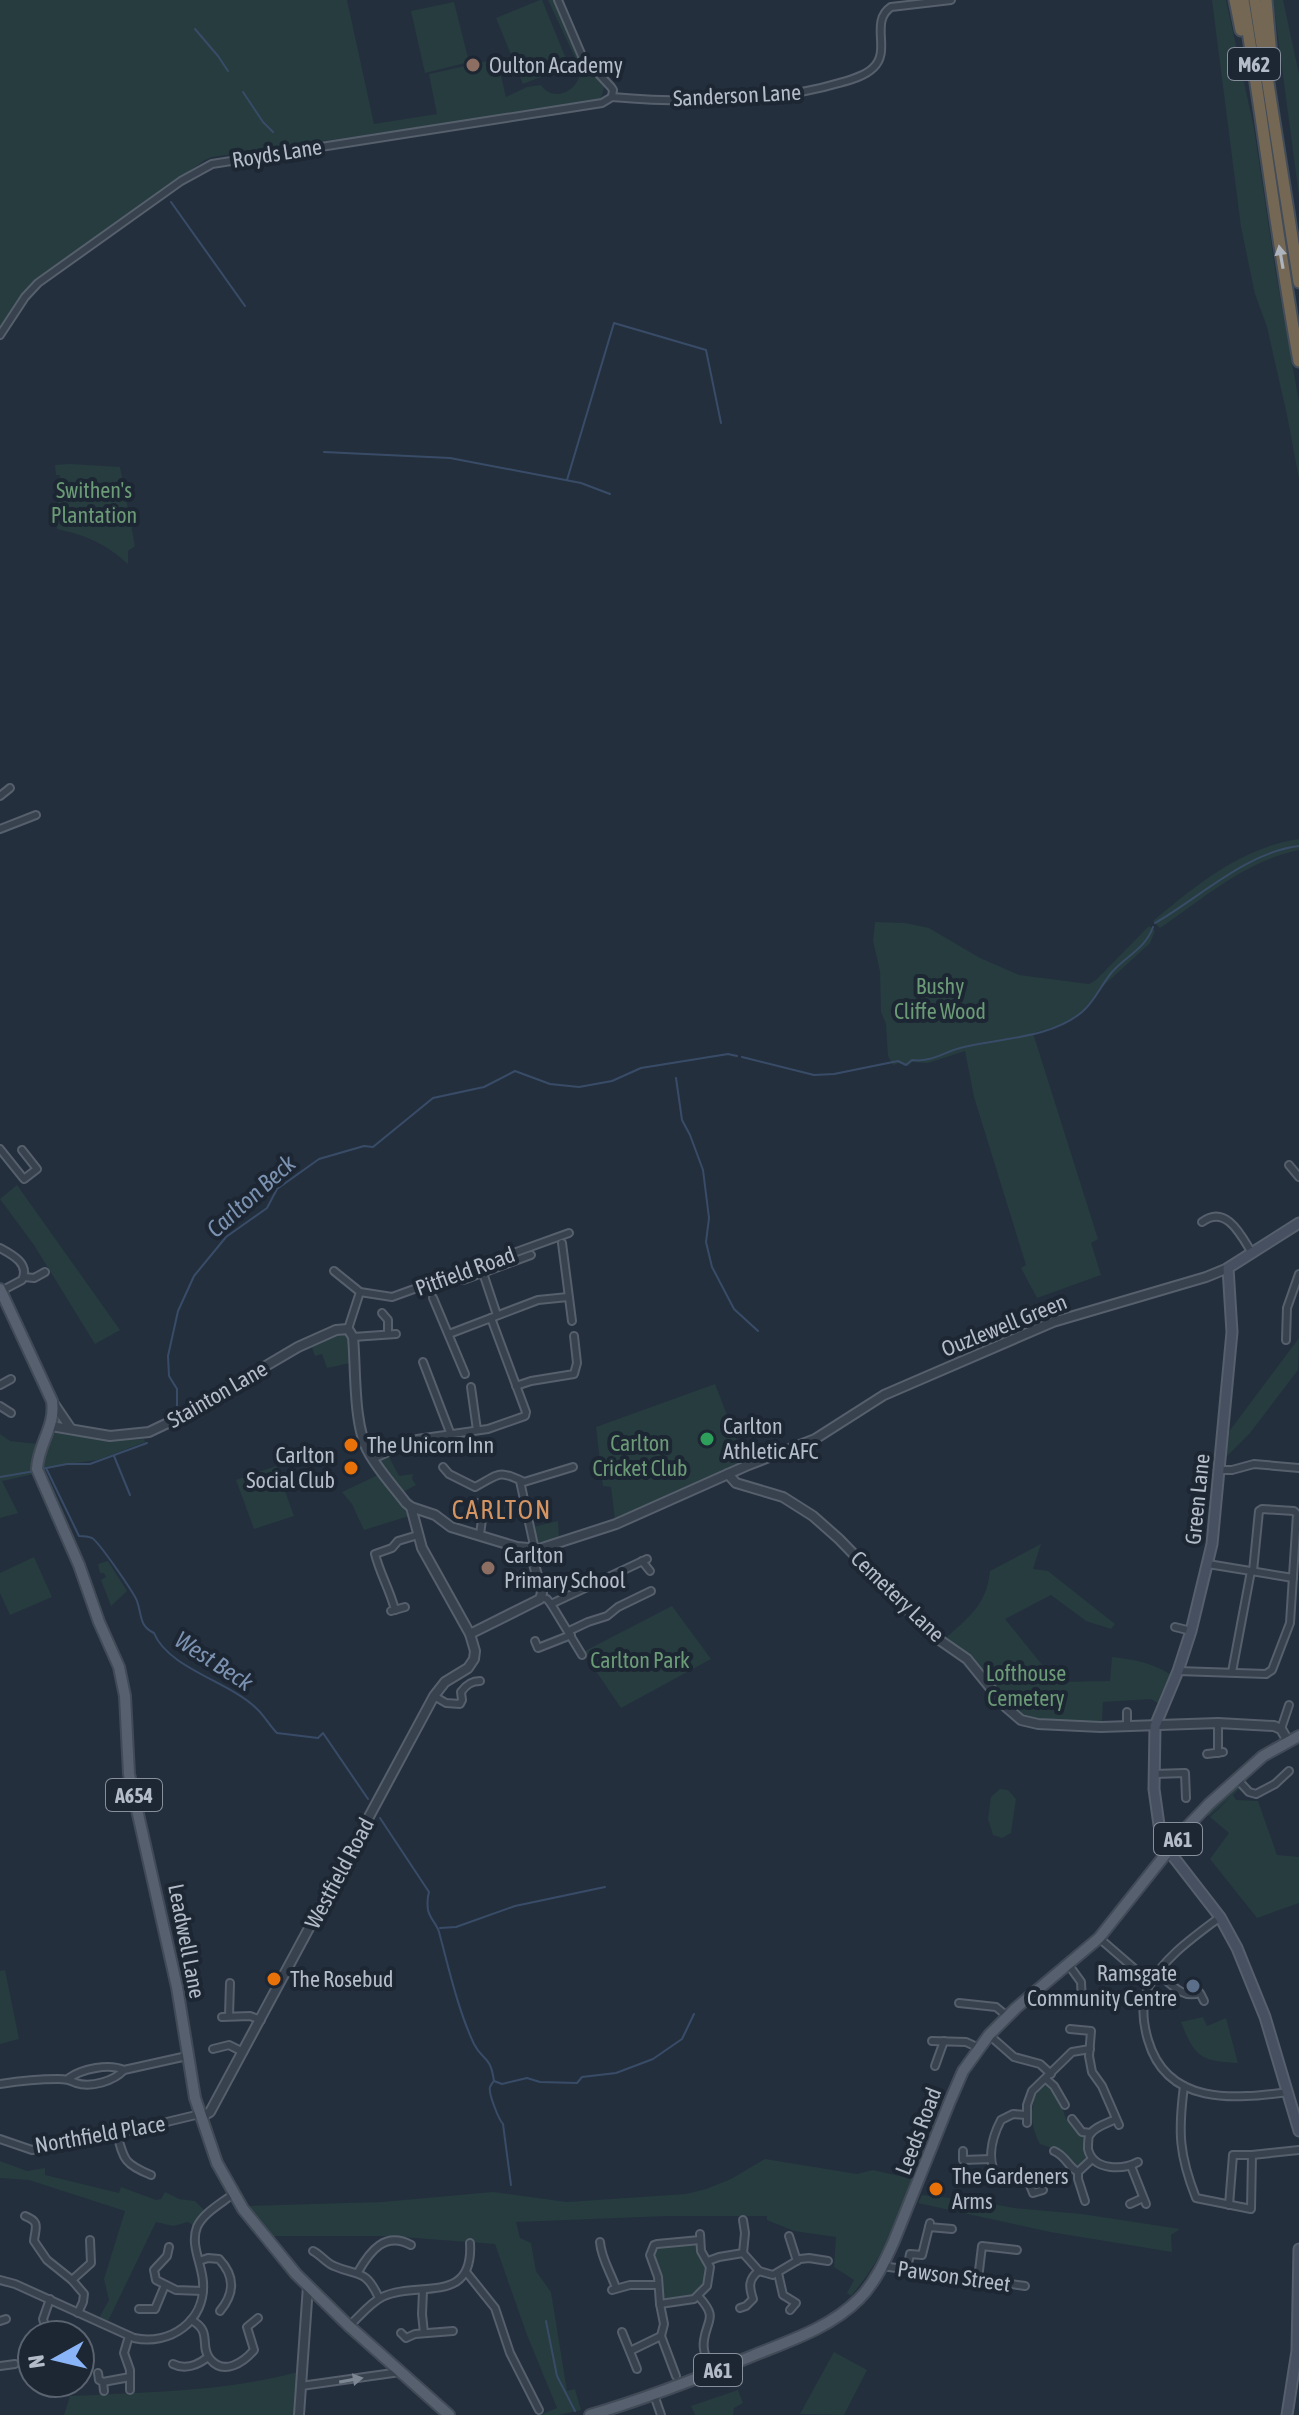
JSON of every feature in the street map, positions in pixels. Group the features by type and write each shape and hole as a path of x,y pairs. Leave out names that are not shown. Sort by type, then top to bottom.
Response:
{"highway":[{"path":"1235,0 1263,128"},
{"name":"M62","path":"1243,0 1277,236 1299,361"},
{"name":"M62","path":"1255,0 1299,282"},
{"path":"1266,0 1274,113"}],"main road":[{"name":"Ouzlewell Green","path":"1228,1268 1299,1223"},
{"name":"Green Lane","path":"1155,1726 1178,1671 1208,1564 1232,1332 1228,1268"},
{"name":"A654","path":"0,1290 52,1401"},
{"name":"Leadwell Lane","path":"52,1401 51,1426 37,1469 119,1667 125,1696 127,1763 177,1987 200,2116 217,2163 233,2194 277,2252 308,2286 449,2415"},
{"path":"1155,1726 1154,1774 1159,1825 1169,1853 1220,1917 1237,1948 1262,2006 1299,2131"},
{"name":"Leeds Road","path":"590,2415 654,2395 807,2334 861,2297 882,2266 913,2198 963,2071 989,2035 1099,1938 1200,1813 1236,1778 1263,1756 1299,1736"},
{"path":"1287,2415 1297,2351 1299,2249"}],"street":[{"path":"558,0 582,56 611,87 612,97"},
{"name":"Sanderson Lane","path":"612,97 723,99 813,91 849,80 875,67 880,59 883,12 891,7 951,0"},
{"name":"Royds Lane","path":"0,335 38,283 181,181 212,164 602,103 612,97"},
{"path":"0,796 10,788"},
{"path":"0,829 36,815"},
{"path":"0,1149 24,1179 37,1169 22,1150"},
{"path":"1289,1165 1299,1177"},
{"path":"1202,1222 1209,1216 1223,1217 1238,1231 1252,1253"},
{"name":"Pitfield Road","path":"360,1292 385,1298 398,1296 569,1233"},
{"path":"562,1243 572,1321"},
{"path":"0,1248 19,1261 24,1277"},
{"path":"463,1280 531,1255"},
{"name":"Ouzlewell Green","path":"532,1550 616,1524 815,1439 888,1393 1053,1322 1228,1268"},
{"path":"334,1271 360,1292 350,1333 365,1445 411,1507 426,1556 470,1634 541,1597 551,1604 582,1655"},
{"path":"0,1290 24,1277 34,1278 45,1272"},
{"path":"373,1459 417,1439 498,1426 525,1416 483,1273"},
{"path":"1286,1340 1289,1301 1299,1274"},
{"path":"449,1334 538,1300 568,1297"},
{"path":"433,1298 465,1374"},
{"path":"350,1333 392,1334 388,1320 382,1313"},
{"name":"Stainton Lane","path":"51,1426 110,1436 141,1434 158,1429 298,1347 336,1330 350,1333"},
{"path":"516,1386 574,1374 577,1370 574,1336"},
{"path":"423,1362 451,1435"},
{"path":"0,1385 11,1379"},
{"path":"471,1387 477,1430"},
{"path":"52,1401 71,1430"},
{"path":"0,1406 11,1413"},
{"path":"1219,1466 1232,1470 1254,1464 1299,1468"},
{"path":"443,1467 447,1476 474,1489 501,1474 528,1481 573,1467"},
{"name":"Cemetery Lane","path":"728,1474 736,1483 783,1497 813,1516 931,1634 967,1659 1006,1707 1021,1720 1051,1725 1127,1727 1218,1723 1281,1729"},
{"path":"520,1481 541,1597"},
{"path":"477,1503 482,1519 480,1535"},
{"path":"411,1507 435,1515 451,1527 532,1550"},
{"path":"1178,1671 1266,1674 1272,1670 1290,1623 1296,1556 1297,1514 1294,1511 1259,1511 1252,1571 1232,1672"},
{"path":"405,1607 393,1610 391,1591 380,1574 375,1554 392,1548 398,1541 418,1535"},
{"path":"551,1604 645,1560 650,1571"},
{"path":"1208,1564 1293,1578"},
{"path":"535,1641 538,1648 588,1622 607,1616 651,1591"},
{"path":"642,1595 645,1603"},
{"path":"1175,1627 1191,1631"},
{"name":"Westfield Road","path":"200,2116 210,2112 434,1696 445,1682 468,1668 474,1659 470,1634"},
{"path":"434,1696 446,1703 460,1704 461,1692 465,1687 480,1681"},
{"path":"1288,1741 1281,1729 1289,1705"},
{"path":"1127,1712 1127,1727"},
{"path":"1207,1754 1221,1753 1218,1723"},
{"path":"1236,1778 1249,1792 1256,1794 1275,1784 1289,1771"},
{"path":"1154,1774 1185,1773 1186,1798"},
{"path":"1220,1917 1174,1955 1151,1983 1144,2005 1148,2042 1167,2075 1184,2086 1220,2097 1288,2092"},
{"path":"1099,1938 1151,1983"},
{"path":"1068,1964 1081,1982 1082,2003"},
{"path":"1158,1973 1183,1994 1200,1993 1204,2001"},
{"path":"230,1983 226,2016 250,2016 261,2020"},
{"path":"959,2003 996,2007 1007,2016"},
{"path":"1070,2029 1091,2031 1092,2072 1102,2086 1118,2122 1091,2133 1082,2132 1072,2119"},
{"path":"989,2035 1014,2057 1040,2064 1065,2105"},
{"path":"932,2041 966,2042 979,2048"},
{"path":"935,2066 944,2041"},
{"path":"213,2049 229,2045 243,2052"},
{"path":"1043,2190 1033,2193 1025,2173 1003,2181 996,2179 991,2159 994,2136 1001,2120 1013,2114 1026,2119 1032,2091 1072,2052 1090,2049"},
{"path":"69,2078 77,2083 97,2083 118,2076 124,2070 187,2056"},
{"path":"0,2084 69,2078 96,2069 120,2067 124,2070"},
{"path":"1184,2086 1180,2145 1185,2172 1196,2198 1251,2209 1252,2155"},
{"name":"Northfield Place","path":"0,2139 32,2150 200,2116"},
{"path":"1091,2133 1088,2147 1092,2159 1106,2167 1131,2166 1138,2162"},
{"path":"117,2134 126,2162 151,2175"},
{"path":"1229,2205 1233,2155 1299,2150"},
{"path":"963,2151 963,2160 991,2159"},
{"path":"1054,2151 1078,2172"},
{"path":"1085,2201 1078,2172 1092,2159"},
{"path":"1130,2204 1144,2201 1131,2166"},
{"path":"0,2280 50,2299 129,2336 149,2340 176,2334 198,2309 203,2291 195,2238 198,2224 233,2194"},
{"path":"25,2216 35,2220 37,2229 34,2241 50,2268 72,2280 84,2294 78,2313"},
{"path":"743,2220 743,2253 759,2271 773,2275 797,2261 809,2258 828,2261"},
{"path":"907,2269 910,2254 922,2255 930,2225 952,2229"},
{"path":"789,2236 797,2261"},
{"path":"660,2304 689,2301 699,2297 707,2286 710,2278 708,2261 701,2251 700,2237 650,2244 650,2255 657,2273 660,2304 664,2324 661,2336 676,2376"},
{"path":"72,2280 91,2263 90,2240"},
{"path":"358,2272 381,2242 398,2241 411,2245"},
{"path":"600,2242 614,2289 639,2284 658,2285"},
{"path":"349,2326 379,2298 403,2290 423,2291 443,2287 467,2273 470,2243"},
{"path":"978,2279 982,2246 1017,2250"},
{"path":"169,2247 167,2256 154,2270 156,2280 181,2291 203,2291"},
{"path":"313,2251 329,2264 358,2272 373,2285 379,2298"},
{"path":"708,2261 743,2253"},
{"path":"199,2261 219,2259 227,2268 232,2289 228,2305 220,2311"},
{"name":"Pawson Street","path":"882,2266 1025,2286"},
{"path":"740,2308 755,2301 750,2282 759,2271"},
{"path":"467,2273 495,2308 510,2353 539,2410"},
{"path":"778,2273 783,2295 796,2303 790,2310"},
{"path":"139,2309 155,2309 165,2285"},
{"path":"299,2415 308,2286"},
{"path":"423,2291 424,2333"},
{"path":"699,2297 710,2313 703,2344 712,2373"},
{"path":"43,2319 50,2299"},
{"path":"191,2320 202,2327 208,2357 226,2367 245,2360 254,2347 247,2327 258,2318"},
{"path":"401,2333 406,2338 453,2331"},
{"path":"622,2332 637,2369"},
{"path":"129,2336 124,2353 130,2390"},
{"path":"630,2351 661,2336"},
{"path":"175,2368 195,2365 208,2357"},
{"path":"0,2366 15,2364"},
{"path":"301,2386 401,2372"},
{"path":"104,2391 98,2377 130,2377"},
{"path":"654,2395 661,2415"}],"green space":[{"path":"0,0 347,0 374,124 437,114 429,74 497,59 506,97 527,87 541,85 546,91 559,94 572,88 580,68 548,0 556,0 581,55 605,85 600,101 212,157 32,282 0,327"},
{"path":"540,0 569,66 523,84 496,18"},
{"path":"1212,0 1226,0 1254,128 1299,402 1299,479 1267,327 1255,294 1241,227"},
{"path":"1273,0 1283,0 1299,74 1299,196"},
{"path":"454,2 469,62 425,73 411,11"},
{"name":"Swithen's Plantation","path":"55,465 120,467 135,546 128,551 128,564 95,541 57,529 60,475 56,475"},
{"path":"1299,839 1299,850 1279,855 1243,872 1160,928 1153,921 1239,859 1278,843"},
{"name":"Bushy Cliffe Wood","path":"875,922 929,928 980,958 1019,975 1089,984 1149,926 1155,931 1150,943 1101,988 1082,1012 1061,1025 1033,1033 1098,1239 1091,1243 1101,1275 1037,1298 1021,1268 1026,1265 974,1097 965,1051 928,1063 912,1062 908,1066 893,1065 888,1056 886,1024 881,1012 880,971 873,941"},
{"path":"17,1185 120,1330 95,1344 34,1245 0,1199"},
{"path":"341,1333 349,1339 350,1363 327,1368 322,1354 315,1356 311,1345"},
{"path":"1299,1338 1298,1370 1250,1433 1223,1460 1225,1437"},
{"name":"Carlton Cricket Club","path":"715,1384 745,1462 615,1520 611,1487 603,1486 596,1427"},
{"path":"55,1433 110,1441 144,1439 145,1442 97,1460 42,1468 40,1465 49,1440"},
{"path":"0,1434 10,1441 38,1444 32,1464 34,1474 2,1481 18,1513 0,1518"},
{"path":"388,1455 399,1476 413,1474 416,1485 403,1492 378,1462"},
{"path":"276,1466 294,1516 254,1529 236,1480"},
{"path":"380,1474 397,1494 409,1516 364,1530 352,1504 342,1492"},
{"path":"558,1521 559,1538 536,1542 533,1527"},
{"name":"Lofthouse Cemetery","path":"1041,1544 1033,1569 1048,1571 1115,1624 1111,1629 1086,1621 1051,1595 1005,1619 1056,1682 1110,1681 1112,1657 1157,1667 1171,1675 1159,1704 1151,1699 1103,1702 1104,1724 1027,1719 1016,1713 944,1640 980,1602 990,1571"},
{"path":"34,1557 52,1597 10,1615 0,1593 0,1573"},
{"path":"108,1561 127,1591 111,1606 101,1580 106,1577 100,1573 98,1564"},
{"name":"Carlton Park","path":"672,1606 711,1659 621,1708 583,1652"},
{"path":"1238,1785 1241,1787 1233,1795 1236,1800 1258,1801 1277,1855 1299,1857 1299,1903 1257,1918 1210,1859 1229,1833 1210,1817 1232,1796 1209,1816 1206,1814"},
{"path":"1000,1789 1008,1790 1016,1799 1011,1833 1002,1838 993,1835 988,1819 991,1797"},
{"path":"5,1970 19,2039 0,2044 0,1971"},
{"path":"1203,2017 1207,2026 1226,2018 1238,2063 1207,2059 1195,2050 1181,2022"},
{"path":"1048,2083 1066,2119 1075,2129 1086,2134 1086,2158 1075,2169 1055,2149 1040,2144 1034,2129 1033,2103"},
{"path":"765,2159 857,2174 873,2170 913,2179 888,2240 851,2296 847,2293 854,2280 834,2267 836,2237 794,2231 767,2220 767,2216 516,2222 520,2238 531,2243 536,2271 551,2292 567,2391 575,2389 581,2410 559,2415 540,2415 557,2408 495,2244 388,2236 270,2236 247,2206 382,2202 493,2192 567,2202 686,2194 731,2179"},
{"path":"0,2161 27,2171 45,2168 45,2175 119,2193 121,2187 156,2200 161,2199 165,2192 179,2199 195,2201 205,2211 193,2225 188,2222 173,2226 156,2222 108,2321 99,2318 109,2300 104,2279 125,2211 29,2180 0,2178"},
{"path":"922,2195 1180,2229 1171,2235 1172,2252 1050,2232 918,2203"},
{"path":"696,2244 705,2266 705,2285 687,2297 665,2300 661,2273 653,2260 653,2251 656,2247"},
{"path":"834,2352 867,2370 844,2415 800,2414"},
{"path":"298,2372 295,2415 64,2415 69,2399 96,2399 96,2395 213,2387"},
{"path":"738,2390 743,2403 734,2408 733,2415 695,2415 691,2406"}],"waterway":[{"path":"195,29 228,71"},
{"path":"243,92 273,132"},
{"path":"171,202 245,306"},
{"path":"567,480 614,323 706,350 721,423"},
{"path":"324,452 450,458 581,483 610,494"},
{"path":"1155,923 1242,866 1280,850 1299,846"},
{"path":"742,1057 814,1075 834,1074 898,1061 906,1065 912,1060 932,1058 964,1047 1041,1032 1070,1021 1082,1012 1112,972 1140,947 1153,927"},
{"name":"Carlton Beck","path":"177,1409 177,1389 169,1376 168,1356 178,1311 194,1276 226,1237 267,1208 277,1189 319,1159 364,1146 373,1147 433,1098 484,1087 515,1071 550,1084 579,1087 612,1081 641,1068 728,1054 737,1056"},
{"path":"676,1078 682,1120 703,1170 709,1218 706,1242 712,1267 734,1309 758,1331"},
{"path":"41,1469 90,1464 147,1443"},
{"path":"114,1456 130,1495"},
{"name":"West Beck","path":"46,1468 79,1536 92,1538 109,1558 137,1601 143,1623 161,1645 172,1656 245,1699 277,1733 318,1738 323,1733 368,1799"},
{"path":"0,1477 35,1471"},
{"name":"West Beck","path":"380,1818 429,1892 428,1910 439,1932 463,2017 474,2044 492,2072 494,2081 490,2090 503,2124 511,2185"},
{"path":"440,1928 456,1927 515,1906 605,1887"},
{"path":"494,2081 502,2084 527,2078 540,2082 577,2083 582,2077 616,2073 653,2059 682,2039 694,2014"},
{"path":"546,2321 557,2376 575,2411"}],"place":[{"name":"Oulton Academy","path":"473,65"},
{"name":"Carlton Athletic AFC","path":"707,1439"},
{"name":"The Unicorn Inn","path":"351,1445"},
{"name":"Carlton Social Club","path":"351,1468"},
{"name":"Carlton Primary School","path":"488,1568"},
{"name":"The Rosebud","path":"274,1979"},
{"name":"Ramsgate Community Centre","path":"1193,1986"},
{"name":"The Gardeners Arms","path":"936,2189"}],"district":[{"name":"CARLTON","path":"502,1510"}]}
